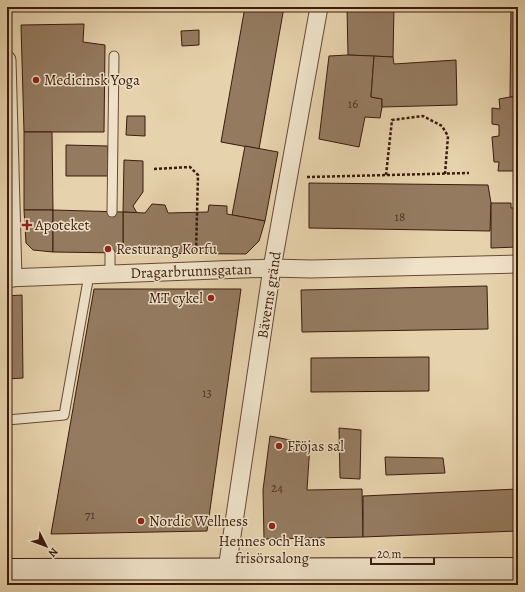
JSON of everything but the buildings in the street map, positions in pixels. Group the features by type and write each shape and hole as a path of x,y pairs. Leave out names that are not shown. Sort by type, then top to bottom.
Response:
{"main road":[{"path":"12,575 228,577 518,569"}],"street":[{"name":"Bäverns gränd","path":"228,577 272,268 320,7"},
{"path":"7,60 10,278"},
{"name":"Dragarbrunnsgatan","path":"10,278 272,268 311,269 518,264"}],"lane":[{"path":"112,212 114,56"},
{"path":"110,253 110,274"},
{"path":"7,420 64,415 88,275"}],"path":[{"path":"386,175 392,120 423,116 442,126 448,136 445,174"},
{"path":"154,169 190,167 198,175 195,271"},
{"path":"289,177 469,173"}],"place":[{"name":"Medicinsk Yoga","path":"36,80"},
{"name":"Apoteket","path":"27,225"},
{"name":"Resturang Korfu","path":"108,249"},
{"name":"MT cykel","path":"211,298"},
{"name":"Fröjas sal","path":"279,446"},
{"name":"Nordic Wellness","path":"141,521"},
{"name":"Hennes och Hans frisörsalong","path":"272,526"}]}
